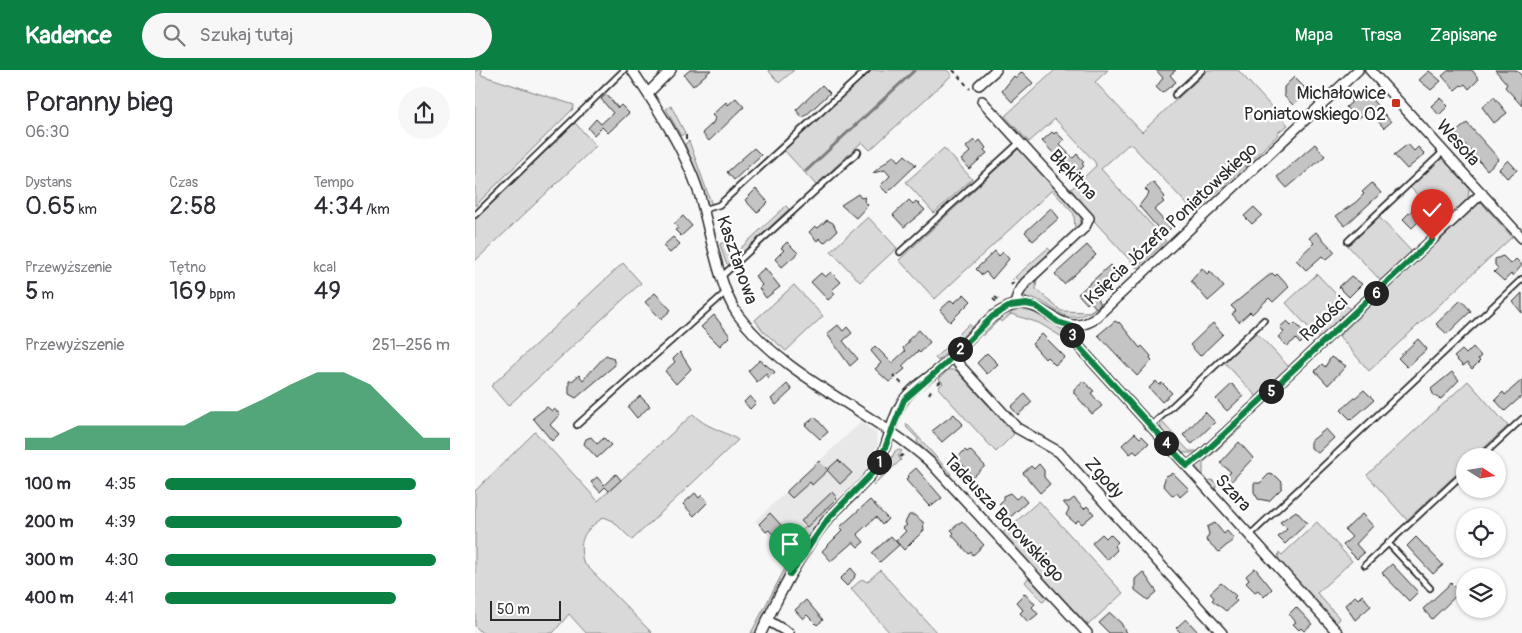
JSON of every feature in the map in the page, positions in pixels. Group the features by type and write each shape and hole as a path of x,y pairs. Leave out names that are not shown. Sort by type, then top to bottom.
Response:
{"street":[{"name":"Kasztanowa","path":"632,70 648,93 683,155 703,210 727,291 738,316 768,346 848,406 891,431"},
{"path":"648,93 671,70"},
{"path":"979,85 996,70"},
{"name":"Księcia Józefa Poniatowskiego","path":"1071,326 1087,323 1097,317 1358,70"},
{"name":"Wesoła","path":"1370,70 1522,238"},
{"name":"Błękitna","path":"982,101 1089,218 1085,227 1025,283 1015,304"},
{"name":"Radości","path":"1187,466 1202,455 1482,193"},
{"path":"761,633 790,574 819,530 877,468 904,400 952,357 993,316 1015,304 1033,305 1058,322 1071,326"},
{"name":"Szara","path":"1071,326 1073,338 1081,349 1338,633"},
{"name":"Zgody","path":"952,357 1017,428 1059,452 1222,633"},
{"name":"Tadeusza Borowskiego","path":"891,431 930,462 1087,633"},
{"path":"767,620 789,633"}],"lane":[{"path":"475,215 624,70"},
{"path":"703,210 719,205 867,70"},
{"path":"1175,95 1202,70"},
{"path":"900,252 1020,142"},
{"path":"1348,241 1444,151"},
{"path":"722,276 858,152"},
{"path":"1250,535 1522,279"},
{"path":"577,425 727,291"},
{"path":"1151,426 1264,320"},
{"path":"1491,448 1522,419"},
{"path":"1365,565 1456,480"},
{"path":"1388,543 1430,588"}],"path":[{"path":"953,70 982,101"},
{"path":"1011,285 1015,281 1013,279"},
{"path":"994,298 1001,304"},
{"path":"893,375 905,387"},
{"path":"938,384 940,382 942,384"},
{"path":"929,394 931,389"},
{"path":"900,457 905,450"}],"shaded area":[{"path":"475,70 482,70 481,75 574,105 573,109 475,206"},
{"path":"768,70 794,70 779,83"},
{"path":"872,70 947,70 952,75 870,150 862,142 816,185 784,150"},
{"path":"1055,70 1108,70 1095,82 1142,132 1208,70 1238,70 1288,125 1277,133 1278,135 1195,213 1130,143 1101,169 1166,241 1137,268 1096,223 1071,189 1096,166 1095,162 1055,119 1029,142 1005,116"},
{"path":"671,106 685,133 681,136 666,109"},
{"path":"575,123 596,146 475,261 475,219"},
{"path":"689,141 712,205 708,205 685,144"},
{"path":"944,148 972,179 934,213 906,182"},
{"path":"1019,148 1029,155 1080,212 1081,220 1078,227 1075,232 1074,214 1052,190 935,299 899,260"},
{"path":"1442,158 1469,188 1468,199 1443,222 1410,187"},
{"path":"1479,200 1512,237 1369,371 1339,336"},
{"path":"786,206 789,209 730,265 726,263 720,244 724,242 731,257"},
{"path":"868,217 897,248 860,282 831,251"},
{"path":"1379,217 1412,252 1381,281 1348,246"},
{"path":"1048,248 1052,252 1020,283 1015,277"},
{"path":"623,263 641,283 508,406 491,386"},
{"path":"1317,274 1350,309 1319,339 1286,303"},
{"path":"1037,277 1036,289 1061,311 1089,312 1077,317 1068,317 1033,298 1020,296 1030,282"},
{"path":"794,285 823,316 786,351 763,331 755,320"},
{"path":"1021,309 1040,314 1066,333 1062,337 1039,323 1011,314 1002,322 999,320 982,336 1004,315"},
{"path":"969,324 972,327 938,361 935,358"},
{"path":"1256,332 1289,367 1257,397 1224,362"},
{"path":"948,370 956,370 1014,434 996,452 938,388 943,383 939,379"},
{"path":"1468,381 1508,426 1484,448 1456,448 1456,474 1407,520 1367,475"},
{"path":"693,414 703,423 738,440 632,540 613,521 604,517 587,531 582,541 583,562 652,633 586,633 569,614 553,633 482,633 475,626 475,491 535,432 598,501"},
{"path":"1161,421 1189,451 1199,451 1200,453 1179,453 1169,443 1162,430"},
{"path":"861,422 876,433 878,444 867,471 807,527 795,537 790,536 779,546 755,521"},
{"path":"906,423 951,474 949,475 917,442 918,439 907,428"},
{"path":"1238,424 1243,426 1203,463 1203,476 1207,481 1212,480 1217,485 1215,489 1219,495 1193,468"},
{"path":"895,451 902,451 898,456 901,460 873,486 886,470"},
{"path":"1039,501 1123,593 1088,625 1002,534"},
{"path":"828,506 831,509 809,538 790,568 756,633 751,633 791,557 779,546 790,536 795,537"},
{"path":"1317,522 1352,561 1317,593 1340,619 1336,623 1278,560 1279,552 1282,555"},
{"path":"880,570 937,633 890,633 851,589 862,579 867,582"},
{"path":"1029,577 1047,598 1043,602 1025,582"}],"building":[{"path":"690,70 711,70 693,86 684,75"},
{"path":"1156,70 1176,70 1170,75 1176,82 1162,93 1156,87 1163,78"},
{"path":"1449,70 1472,70 1479,79 1469,89 1465,84 1455,90 1442,76"},
{"path":"1495,70 1516,70 1522,76 1522,106 1505,87 1507,84"},
{"path":"1429,71 1441,81 1431,90 1419,80"},
{"path":"1022,72 1033,83 1012,102 1002,91 1014,76 1016,78"},
{"path":"1294,77 1308,91 1293,105 1284,96 1284,87"},
{"path":"822,85 830,93 803,118 796,110"},
{"path":"606,94 618,108 621,105 629,113 608,133 602,127 594,135 588,128 596,119 601,124 613,113 601,99"},
{"path":"1360,95 1366,100 1370,97 1391,122 1384,128 1369,111 1357,119 1346,107 1351,103 1351,99 1355,99"},
{"path":"1494,97 1507,113 1494,123 1482,107"},
{"path":"736,98 744,107 709,141 702,133 713,123 715,118 712,115 726,102 728,105"},
{"path":"1440,98 1448,106 1439,115 1431,106"},
{"path":"1467,123 1499,159 1487,170 1455,133"},
{"path":"1052,132 1054,134 1056,132 1064,140 1059,144 1073,158 1077,154 1084,162 1082,164 1084,166 1074,175 1042,141"},
{"path":"974,140 977,143 980,140 987,153 969,169 961,160 970,152 966,147"},
{"path":"1315,144 1325,156 1287,188 1277,177"},
{"path":"1408,144 1414,151 1418,147 1425,154 1407,169 1394,155"},
{"path":"754,148 761,155 734,180 727,172"},
{"path":"894,155 899,161 905,155 916,165 887,193 880,186 890,176 885,170 873,173"},
{"path":"1508,160 1517,170 1507,178 1499,169"},
{"path":"1153,182 1165,197 1162,200 1164,202 1154,210 1171,228 1164,235 1139,206 1149,193 1145,189"},
{"path":"1372,183 1381,193 1345,226 1336,216 1356,202 1364,194 1362,192"},
{"path":"756,189 768,202 757,213 745,200"},
{"path":"858,194 861,198 865,197 864,201 868,205 856,218 841,205"},
{"path":"909,200 913,204 916,201 925,210 904,227 893,215"},
{"path":"1418,204 1433,220 1426,227 1420,220 1412,228 1403,219"},
{"path":"1254,207 1262,215 1252,224 1244,216"},
{"path":"1051,208 1059,218 1033,241 1025,232"},
{"path":"683,216 692,226 681,236 675,230 678,228 674,224"},
{"path":"827,220 833,223 837,231 824,243 819,238 817,241 809,232 815,226 818,228"},
{"path":"1316,232 1335,252 1326,260 1322,256 1306,270 1296,260 1314,243 1309,238"},
{"path":"673,237 680,244 670,253 663,246"},
{"path":"787,242 798,253 782,267 775,259 784,250 781,248"},
{"path":"1087,245 1096,255 1064,284 1055,274"},
{"path":"995,251 999,256 1003,252 1009,259 992,279 986,272 982,275 976,269"},
{"path":"1503,256 1511,264 1516,259 1522,265 1513,276 1511,274 1504,281 1494,272 1498,268 1495,265 1495,259"},
{"path":"1110,265 1118,275 1095,296 1101,304 1096,308 1090,301 1087,304 1078,294"},
{"path":"765,268 780,287 766,298 759,288 762,285 755,276"},
{"path":"1202,268 1207,274 1210,271 1224,287 1208,301 1191,281"},
{"path":"831,272 841,282 832,290 835,294 828,300 811,282 821,273 825,277"},
{"path":"1272,273 1275,276 1277,274 1289,287 1273,302 1269,298 1252,314 1250,312 1239,322 1232,314 1236,311 1231,306"},
{"path":"1351,276 1362,284 1349,297 1339,287"},
{"path":"655,293 671,310 661,319 645,302"},
{"path":"1522,293 1522,313 1513,302"},
{"path":"964,294 971,301 950,322 940,310 951,300 954,303"},
{"path":"1461,300 1471,311 1447,334 1436,324"},
{"path":"714,315 730,336 720,346 701,327"},
{"path":"1115,321 1119,322 1140,348 1142,346 1151,356 1152,360 1137,376 1098,335"},
{"path":"1287,321 1292,326 1295,323 1308,336 1300,344 1296,339 1287,346 1278,337 1284,332 1280,327"},
{"path":"1213,323 1223,334 1200,356 1190,345"},
{"path":"838,325 843,331 847,327 852,333 843,341 858,359 850,366 827,334"},
{"path":"919,330 930,342 920,353 918,351 902,366 905,369 889,382 875,369 881,363 871,351 875,346 892,363 905,351 903,348 909,342 908,340"},
{"path":"1042,334 1065,357 1055,365 1047,357 1045,359 1032,344"},
{"path":"1418,339 1427,349 1407,367 1398,358"},
{"path":"1473,347 1481,356 1478,359 1480,361 1472,369 1467,363 1463,366 1454,357 1462,350 1466,354"},
{"path":"680,352 691,369 676,384 665,371 675,362 673,359"},
{"path":"987,353 998,364 987,374 977,363"},
{"path":"606,355 613,358 615,365 576,398 569,394 569,381 572,381 579,375 583,380"},
{"path":"1331,357 1346,366 1328,385 1315,371 1322,364 1325,367"},
{"path":"760,360 775,372 769,378 766,374 757,382 748,371"},
{"path":"1452,372 1459,380 1441,399 1434,396 1431,389"},
{"path":"1522,380 1522,396 1505,411 1495,400 1503,392 1505,395"},
{"path":"1083,381 1094,391 1091,393 1102,406 1092,414 1074,393 1074,389"},
{"path":"1156,381 1159,385 1162,383 1172,393 1162,402 1149,388"},
{"path":"787,384 792,390 776,405 771,399"},
{"path":"1232,384 1243,396 1227,411 1216,399"},
{"path":"1364,390 1374,400 1351,420 1341,410"},
{"path":"1025,394 1032,402 1018,415 1011,407"},
{"path":"640,396 650,406 637,418 628,407"},
{"path":"750,396 756,403 750,409 744,402"},
{"path":"547,407 552,411 554,409 560,414 550,425 559,434 552,441 533,418"},
{"path":"1205,412 1215,422 1192,444 1183,435"},
{"path":"954,414 963,424 942,442 932,431"},
{"path":"815,417 828,432 820,439 805,425"},
{"path":"1326,429 1334,438 1318,453 1311,448 1311,441"},
{"path":"1135,433 1140,438 1142,436 1149,443 1137,454 1134,451 1130,454 1122,445"},
{"path":"591,437 597,444 604,438 611,445 597,458 584,444 586,439"},
{"path":"1239,442 1253,458 1227,486 1222,480 1231,472 1220,463"},
{"path":"965,450 967,452 970,450 985,466 973,477 957,458"},
{"path":"838,460 852,473 840,484 827,470"},
{"path":"819,461 828,470 812,485 810,482 792,498 786,492"},
{"path":"1039,464 1044,470 1044,477 1050,484 1040,493 1023,473 1031,466 1034,469"},
{"path":"916,468 942,498 933,505 929,506 906,480 907,476"},
{"path":"1173,473 1189,489 1180,497 1177,493 1173,496 1163,485 1166,476"},
{"path":"616,474 621,480 609,491 605,487 600,492 591,482 597,477 604,485"},
{"path":"1269,474 1276,476 1282,482 1282,488 1269,501 1258,499 1254,492 1254,483 1260,483"},
{"path":"832,492 837,498 807,527 801,521"},
{"path":"695,493 699,498 702,495 708,502 694,516 683,504"},
{"path":"1010,493 1016,499 1021,495 1027,502 1005,522 999,515 1005,510 999,504 1003,500 1003,496"},
{"path":"1074,498 1084,509 1087,506 1094,514 1082,524 1078,520 1075,523 1066,515 1069,509 1063,502 1069,502"},
{"path":"870,500 888,519 882,525 876,517 857,534 864,542 858,547 853,542 831,561 822,551 843,530 840,527"},
{"path":"1296,511 1307,523 1285,544 1278,537 1287,529 1280,522"},
{"path":"770,513 790,535 781,543 769,530 766,532 759,524"},
{"path":"1362,514 1373,526 1356,544 1364,553 1357,559 1343,545 1352,537 1345,530"},
{"path":"909,515 914,515 923,522 924,530 904,550 896,541 906,531 903,528 907,525 905,523"},
{"path":"962,521 984,545 973,555 971,552 969,554 952,535 954,533 951,530"},
{"path":"1215,523 1224,534 1227,531 1234,539 1219,552 1206,540 1209,534 1207,527"},
{"path":"1102,534 1106,538 1110,534 1118,542 1114,546 1117,550 1107,560 1092,543"},
{"path":"891,536 899,545 880,562 872,553"},
{"path":"1416,537 1443,565 1433,574 1407,546"},
{"path":"1392,564 1418,592 1409,601 1382,573"},
{"path":"851,568 856,574 847,586 840,579"},
{"path":"1255,568 1272,589 1264,597 1258,590 1255,592 1246,583 1249,580 1246,576"},
{"path":"1143,572 1157,592 1148,600 1135,590 1135,579"},
{"path":"1221,583 1236,596 1234,598 1237,601 1226,611 1212,600 1214,598 1210,593"},
{"path":"1451,583 1456,588 1456,596 1432,619 1423,609"},
{"path":"1025,593 1035,604 1032,607 1038,614 1028,622 1020,613 1023,610 1016,602"},
{"path":"1362,595 1371,606 1355,620 1345,605 1355,596 1358,599"},
{"path":"806,600 823,620 817,625 807,615 803,619 795,610"},
{"path":"1296,607 1312,624 1304,631 1301,628 1299,630 1293,624 1296,622 1289,614"},
{"path":"1110,613 1121,623 1126,633 1109,633 1099,623"},
{"path":"1186,619 1199,633 1181,633 1176,628"}],"waterway":[{"path":"806,171 915,70"}],"place":[{"name":"Michałowice Poniatowskiego 02","path":"1396,103"}],"route":[{"path":"790,574 819,530 837,508 877,468 898,410 904,400 919,384 944,365 993,316 1006,308 1015,304 1033,305 1058,322 1071,326 1073,338 1081,349 1187,466 1202,455 1432,240"}]}
